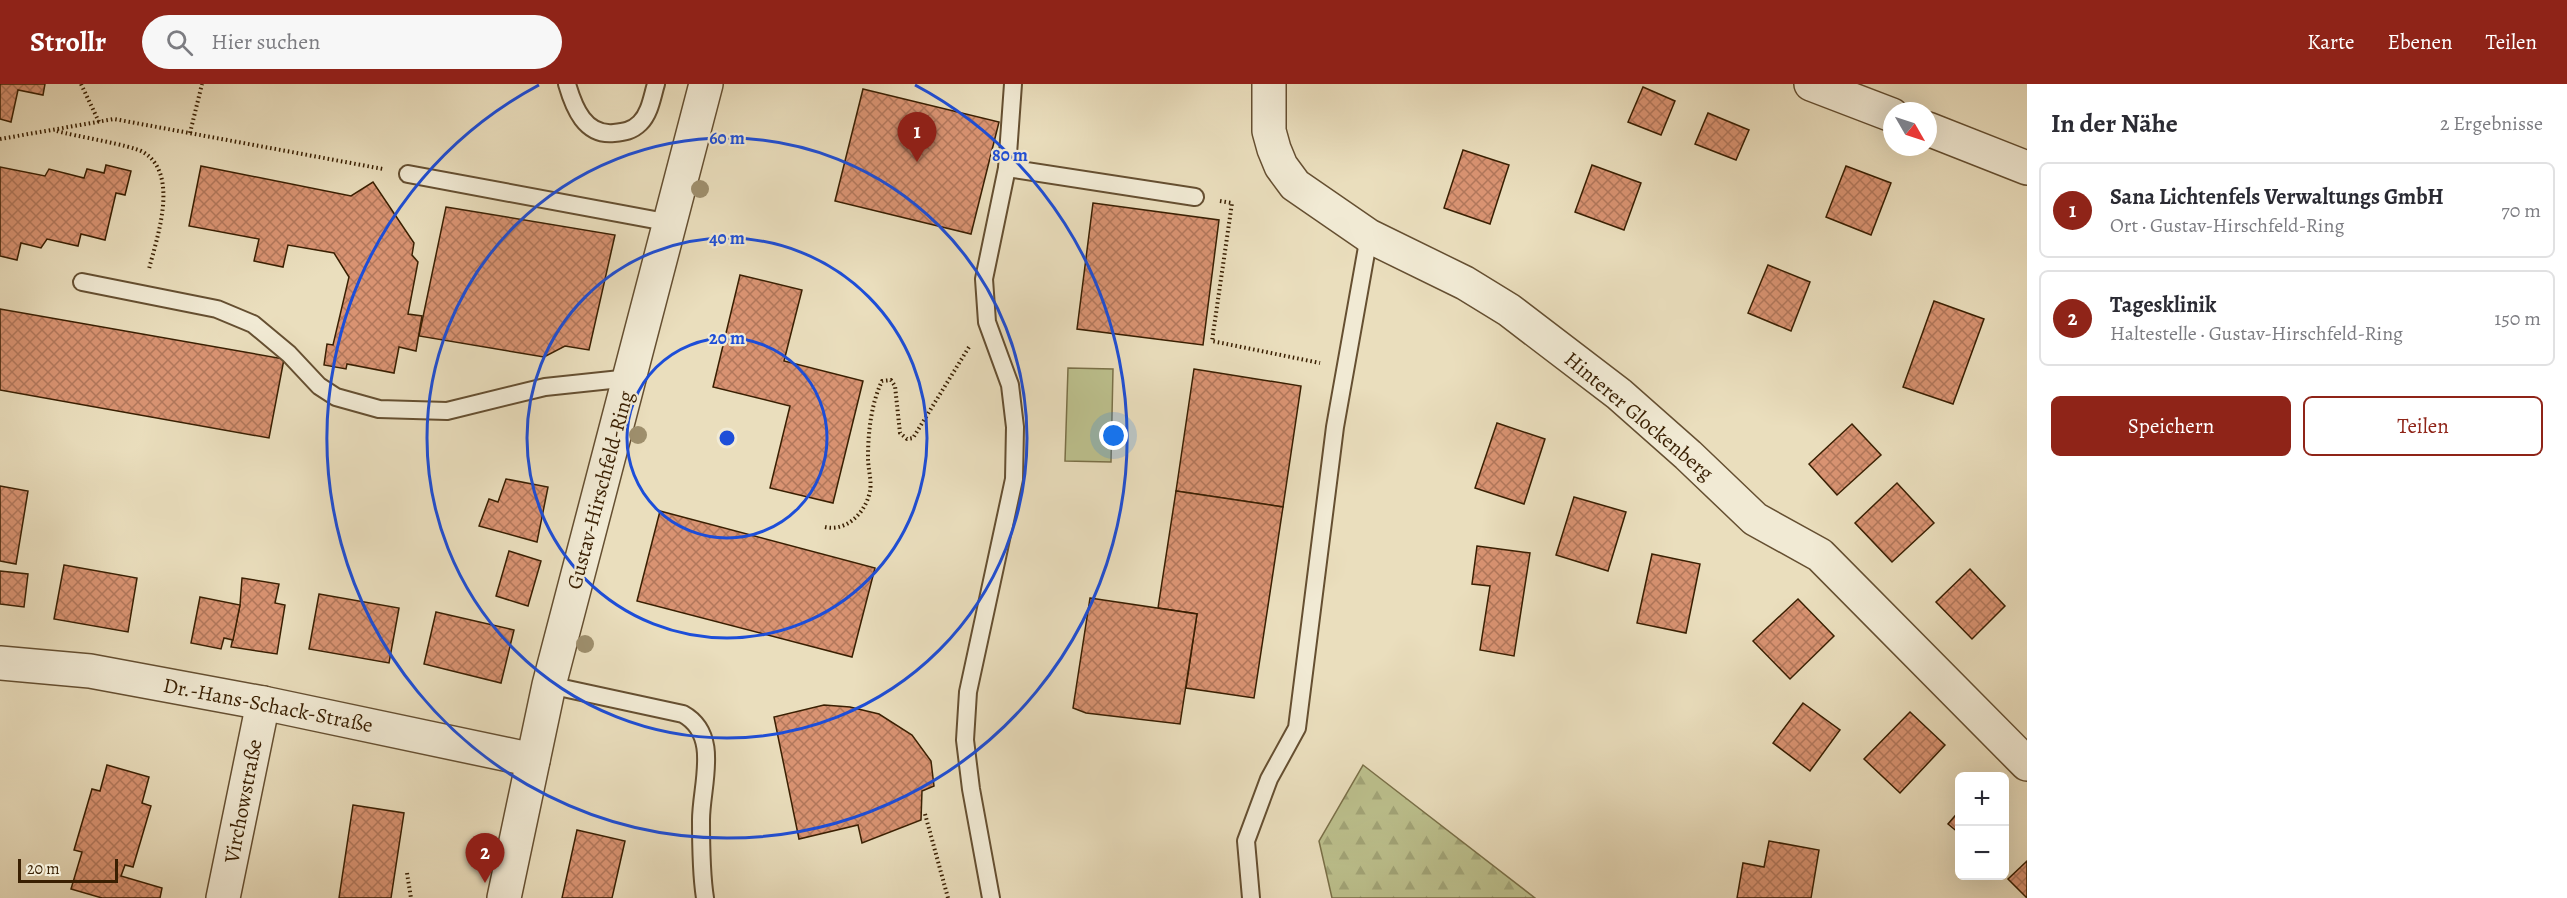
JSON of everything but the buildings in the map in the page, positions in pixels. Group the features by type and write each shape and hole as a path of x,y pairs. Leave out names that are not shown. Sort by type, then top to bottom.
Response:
{"street":[{"name":"Gustav-Hirschfeld-Ring","path":"504,898 549,685 706,84"},
{"name":"Hinterer Glockenberg","path":"1269,84 1269,131 1281,166 1295,185 1370,236 1465,283 1509,310 1619,394 1755,519 1820,555 2027,764"},
{"path":"1811,84 1883,112"},
{"path":"1937,133 2027,168"},
{"name":"Dr.-Hans-Schack-Straße","path":"0,663 90,671 263,703 533,760"},
{"name":"Virchowstraße","path":"224,898 263,703"}],"lane":[{"path":"567,84 574,108 590,128 603,134 628,131 640,123 650,107 656,84"},
{"path":"991,898 970,789 965,740 968,692 1014,479 1015,427 1010,385 987,322 984,279 1007,168 1013,84"},
{"path":"1007,168 1195,197"},
{"path":"408,174 671,223"},
{"path":"1251,898 1246,841 1269,779 1297,728 1344,368 1370,236"},
{"path":"82,282 217,309 254,324 289,354 319,386 336,397 379,409 447,411 546,387 630,378"},
{"path":"549,685 683,714 694,720 701,732 706,756 701,818 705,898"}],"path":[{"path":"81,84 99,122"},
{"path":"190,133 202,84"},
{"path":"0,139 114,119 408,174"},
{"path":"55,131 143,152 162,174 163,213 143,293"},
{"path":"1195,197 1232,203 1212,341 1344,368"},
{"path":"825,527 835,530 847,525 864,508 870,490 868,459 870,420 882,381 891,380 895,386 900,433 907,439 913,438 987,322"},
{"path":"925,814 948,898"},
{"path":"406,873 411,898"}],"green space":[{"path":"1068,368 1113,369 1111,462 1065,461"},
{"path":"1363,765 1535,898 1332,898 1319,841"}],"place":[{"name":"Sana Lichtenfels Verwaltungs GmbH","path":"917,162"},
{"name":"Tagesklinik","path":"485,883"}]}
